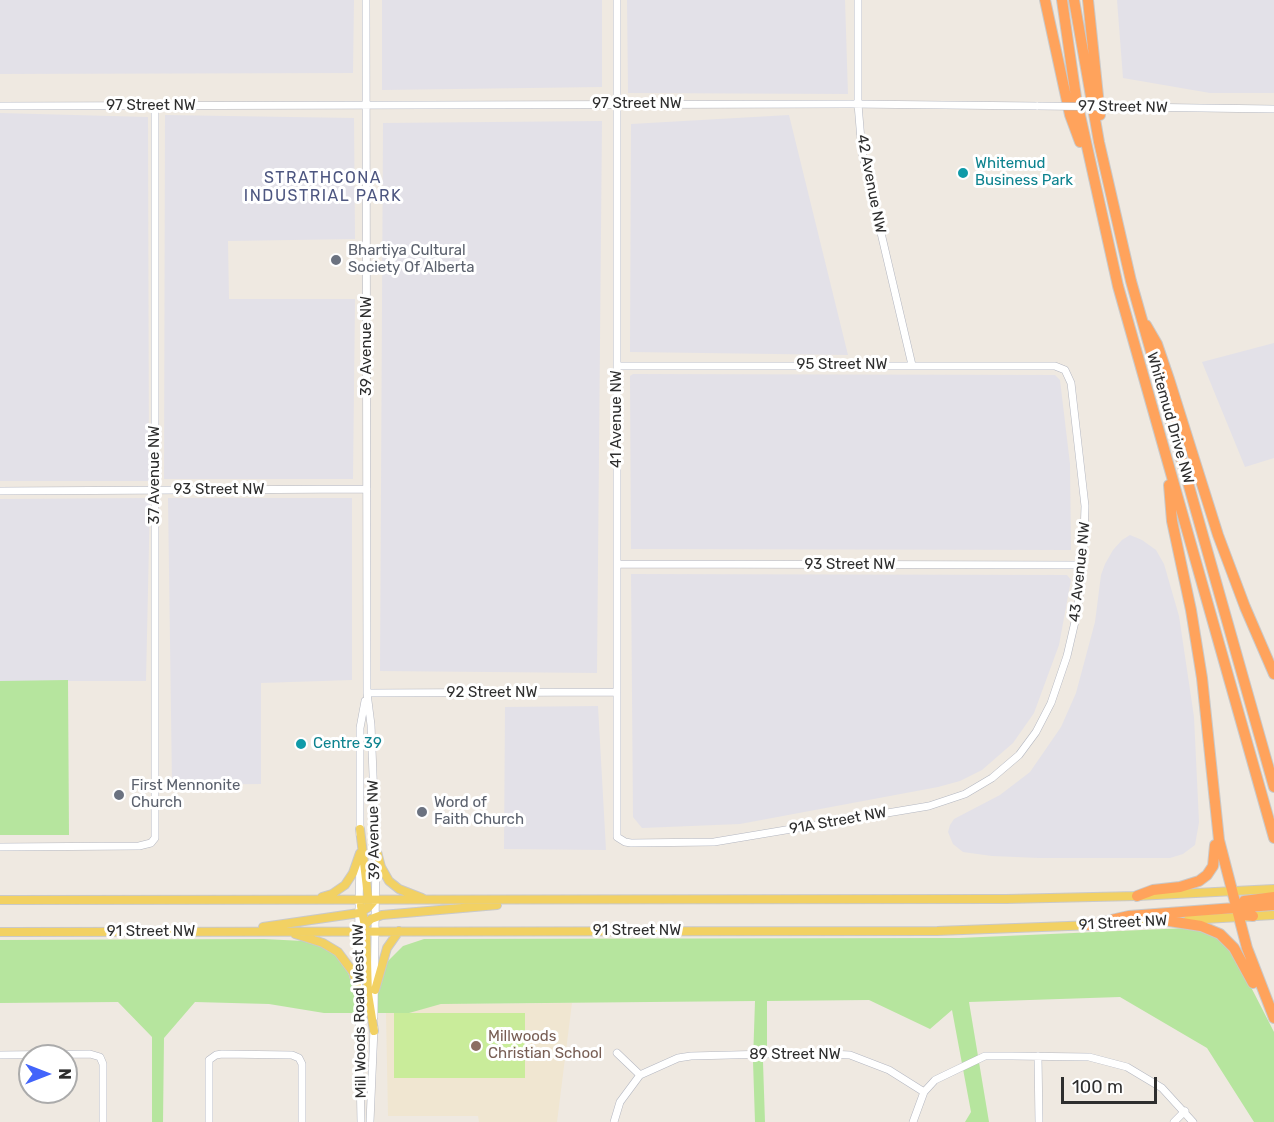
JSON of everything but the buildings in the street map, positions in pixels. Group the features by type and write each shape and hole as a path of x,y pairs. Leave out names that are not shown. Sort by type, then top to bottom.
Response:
{"highway":[{"path":"1045,0 1070,115 1093,180"},
{"name":"Whitemud Drive NW","path":"1062,0 1076,98 1118,286 1274,838"},
{"name":"Whitemud Drive NW","path":"1074,0 1099,142 1138,309 1274,788"},
{"path":"1088,0 1099,105 1099,142"},
{"path":"1138,309 1157,344 1218,535 1245,607 1274,674"},
{"path":"1167,460 1172,521 1191,610 1202,678 1216,818 1224,863 1253,968 1274,1019"},
{"path":"1137,896 1153,890 1187,885 1207,875 1215,859 1216,818"},
{"path":"1238,912 1240,902 1269,903"},
{"path":"1089,925 1129,916 1238,912 1253,916"},
{"path":"1168,921 1208,928 1224,937 1238,954 1274,1019"}],"main road":[{"path":"360,828 368,926 368,994 374,1031"},
{"path":"376,848 381,867 389,881 399,889 426,900"},
{"path":"309,900 326,896 342,888 350,877 360,853"},
{"name":"91 Street NW","path":"1253,916 1269,903 1274,889"},
{"name":"91 Street NW","path":"212,932 267,927 367,906 426,900 991,899 1137,896 1232,891 1269,903"},
{"path":"0,900 358,900 367,906"},
{"path":"368,926 382,915 552,900"},
{"name":"91 Street NW","path":"0,932 289,932 368,926 399,931 938,931 1168,921 1238,912"},
{"path":"375,990 387,948 399,931"},
{"path":"289,932 323,943 338,952 352,972 360,996"}],"street":[{"name":"39 Avenue NW","path":"366,0 367,693 371,725 376,848 367,906"},
{"name":"41 Avenue NW","path":"616,0 617,837"},
{"name":"42 Avenue NW","path":"858,0 858,104 864,160 912,365"},
{"name":"97 Street NW","path":"0,106 858,104 1274,109"},
{"name":"37 Avenue NW","path":"0,847 139,846 151,843 156,833 155,106"},
{"name":"95 Street NW","path":"617,366 1055,366 1065,370"},
{"name":"43 Avenue NW","path":"1036,732 1052,703 1067,656 1077,613 1083,565 1085,506 1071,383 1065,370"},
{"name":"93 Street NW","path":"0,490 367,489"},
{"name":"93 Street NW","path":"617,564 1083,565"},
{"name":"92 Street NW","path":"367,693 617,692"},
{"name":"39 Avenue NW","path":"358,900 360,728 367,693"},
{"name":"91A Street NW","path":"617,837 631,843 714,842 929,806 964,794 992,778 1019,755 1036,732"},
{"name":"Mill Woods Road West NW","path":"367,906 375,990 370,1122"},
{"name":"Mill Woods Road West NW","path":"361,1122 360,996 368,926"},
{"path":"614,1122 620,1102 640,1075 617,1053"},
{"name":"89 Street NW","path":"640,1075 678,1058 691,1056 810,1053 850,1055 889,1070 924,1092"},
{"path":"0,1055 90,1054 100,1057 103,1064 103,1122"},
{"path":"209,1122 209,1060 222,1054 245,1054 292,1055 299,1058 302,1064 302,1122"},
{"path":"913,1122 924,1092 935,1080 985,1056 1089,1057 1127,1067 1162,1088 1193,1122"},
{"path":"1038,1056 1039,1122"},
{"path":"1174,1122 1185,1111"}],"shaded area":[{"path":"0,0 354,0 353,73 0,74"},
{"path":"382,0 602,0 602,87 382,90"},
{"path":"627,0 845,0 848,94 628,93"},
{"path":"1117,0 1274,0 1274,93 1210,93 1123,78"},
{"path":"0,113 148,117 149,481 0,481"},
{"path":"165,115 354,118 355,239 228,241 229,299 355,299 353,479 164,479"},
{"path":"789,115 848,355 630,352 631,124"},
{"path":"602,121 597,673 380,671 383,123"},
{"path":"1274,343 1274,458 1245,467 1202,362"},
{"path":"633,374 1055,375 1060,380 1070,464 1071,550 631,549 630,376"},
{"path":"150,498 146,681 0,681 0,499"},
{"path":"168,498 352,498 352,680 261,683 261,784 172,785"},
{"path":"1130,535 1156,550 1164,564 1179,616 1194,717 1199,822 1195,845 1183,854 1170,858 1039,858 963,852 953,844 948,832 954,819 1000,795 1030,772 1061,727 1076,693 1095,622 1101,575 1113,550"},
{"path":"631,574 1067,575 1071,580 1059,645 1034,713 1013,743 982,770 960,781 938,787 740,824 642,828 633,817"},
{"path":"598,706 606,850 504,849 505,707"},
{"name":"Millwoods Christian School","path":"572,1003 557,1122 479,1122 478,1116 388,1116 386,1013 409,1012 441,1004"}],"green space":[{"path":"68,680 69,835 0,835 0,681"},
{"path":"1188,928 1215,934 1233,952 1274,1032 1274,1122 1254,1122 1207,1048 1120,997 969,1002 989,1122 965,1122 971,1112 952,1010 930,1029 869,1000 767,1001 767,1047 763,1062 765,1122 755,1122 753,1061 755,1001 441,1004 409,1013 378,1013 378,991 387,962 403,946 424,939 959,938"},
{"path":"264,939 303,941 331,951 348,972 355,996 355,1013 324,1013 269,1004 195,1002 164,1038 163,1122 152,1122 152,1037 118,1002 0,1003 0,940"},
{"path":"394,1013 525,1013 525,1078 394,1078"}],"place":[{"name":"Whitemud Business Park","path":"963,173"},
{"name":"Bhartiya Cultural Society Of Alberta","path":"336,260"},
{"name":"Centre 39","path":"301,744"},
{"name":"First Mennonite Church","path":"119,795"},
{"name":"Word of Faith Church","path":"422,812"},
{"name":"Millwoods Christian School","path":"476,1046"}],"district":[{"name":"STRATHCONA INDUSTRIAL PARK","path":"323,187"}]}
